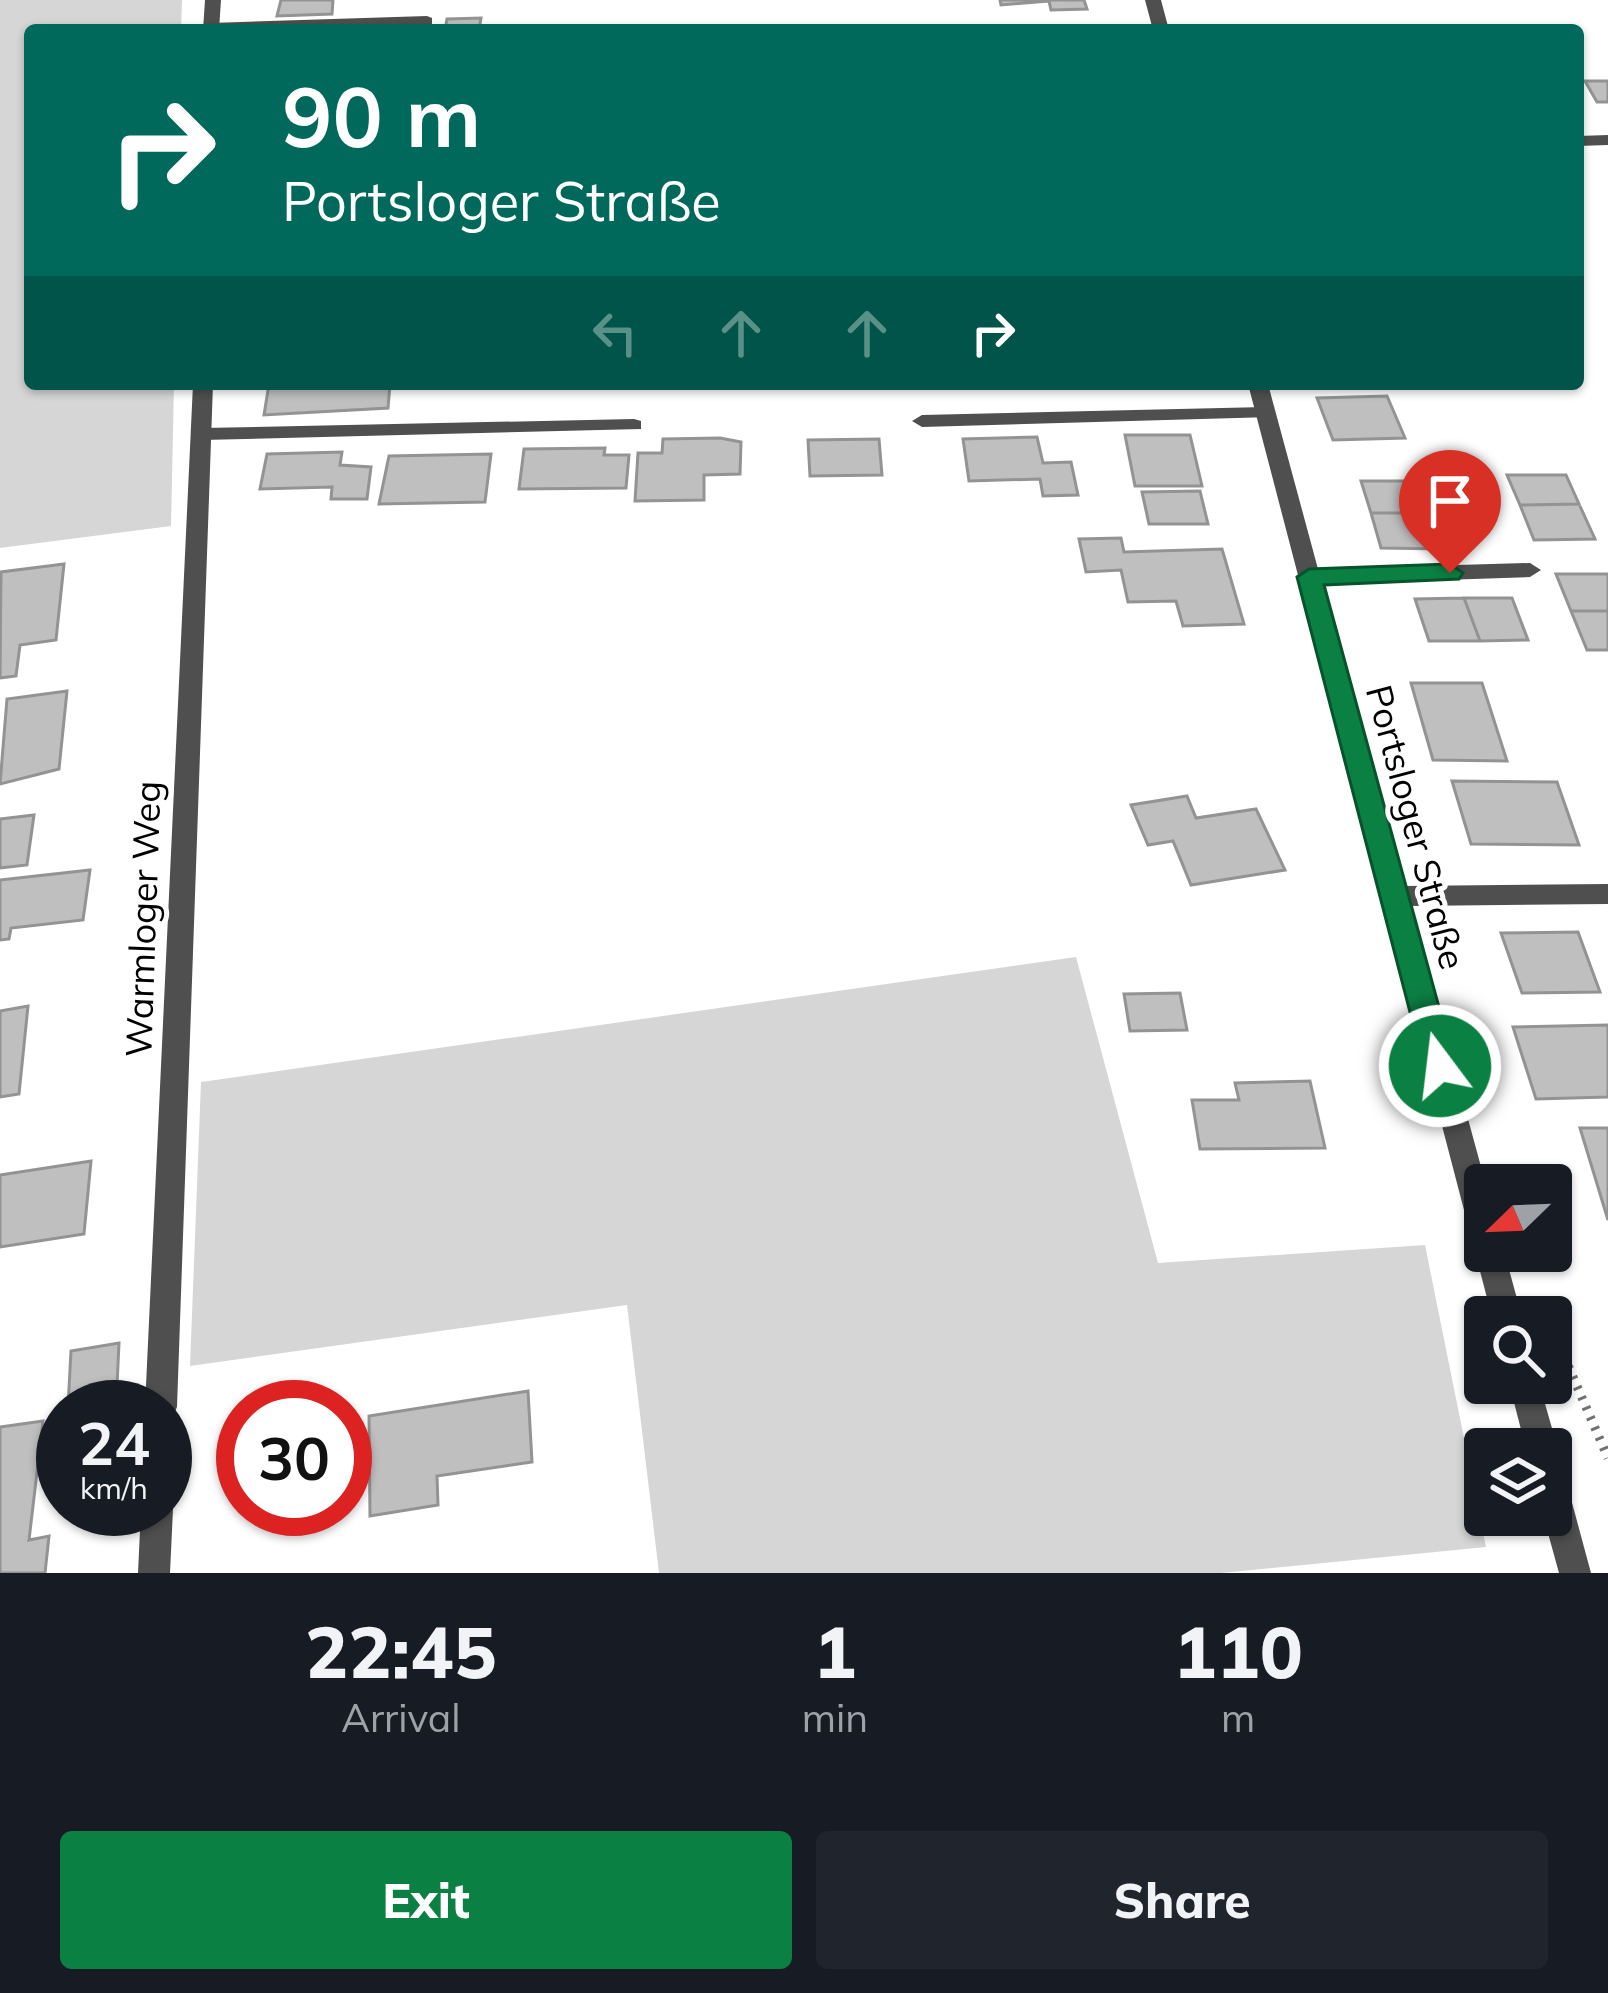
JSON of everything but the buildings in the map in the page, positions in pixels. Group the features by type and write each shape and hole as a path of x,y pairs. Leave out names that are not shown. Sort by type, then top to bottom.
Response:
{"street":[{"path":"346,24 427,21"},
{"name":"Warmloger Weg","path":"162,1380 202,390"},
{"name":"Portsloger Straße","path":"1259,390 1466,1164"},
{"path":"922,421 1265,413"},
{"path":"202,434 634,425"},
{"path":"1309,577 1530,570"},
{"path":"1394,896 1608,893"},
{"path":"154,1573 156,1536"},
{"path":"1565,1536 1575,1573"}],"path":[{"path":"1572,1374 1608,1458"}],"shaded area":[{"path":"0,0 182,0 181,24 24,24 24,390 174,390 171,526 0,548"},
{"path":"1076,957 1158,1263 1425,1245 1464,1438 1464,1536 1484,1536 1486,1547 1221,1573 659,1573 627,1305 190,1366 201,1082"}],"route":[{"path":"1440,1066 1309,577 1450,573"}]}
